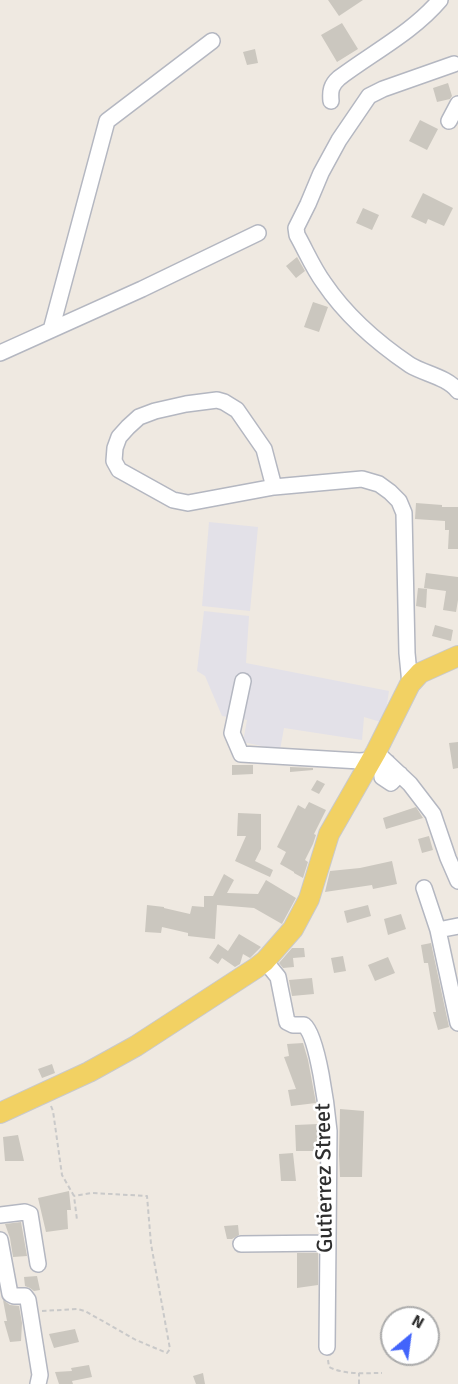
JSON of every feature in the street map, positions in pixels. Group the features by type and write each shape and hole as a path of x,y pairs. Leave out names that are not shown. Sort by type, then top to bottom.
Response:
{"main road":[{"path":"0,1113 89,1072 136,1046 266,961 293,929 309,899 329,834 378,758 410,684 420,673 458,656"}],"street":[{"path":"331,101 330,93 333,84 339,78 404,33 440,0"},
{"path":"51,330 107,121 212,41"},
{"path":"456,68 383,89 369,96 325,164 296,228 297,235 324,283 360,326 378,342 413,366 453,385 458,391"},
{"path":"449,121 458,104"},
{"path":"0,353 142,289 258,233"},
{"path":"274,487 264,448 237,410 217,400 186,404 139,417 119,438 115,448 114,460 119,470 173,500 188,503 274,487 362,479 379,484 390,492 399,501 404,513 407,653 410,684"},
{"path":"243,681 232,733 241,754 360,761 378,758 400,774 434,814 458,881"},
{"path":"424,888 438,930 458,1023"},
{"path":"438,930 458,926"},
{"name":"Gutierrez Street","path":"266,961 278,976 286,1022 306,1026 314,1043 327,1110 329,1131 327,1347"},
{"path":"0,1215 25,1212 30,1214 38,1264"},
{"path":"0,1240 10,1294 25,1296 28,1300 40,1375 38,1384"},
{"path":"241,1244 328,1243"}],"path":[{"path":"45,1092 53,1111 62,1175 74,1196 77,1220"},
{"path":"30,1312 77,1309 85,1311 136,1340 167,1353 170,1349 151,1244 147,1196 92,1193 74,1196"},
{"path":"327,1347 329,1367 359,1373 382,1373"},
{"path":"359,1373 359,1384"}],"shaded area":[{"path":"209,522 258,527 250,611 202,606"},
{"path":"204,611 249,616 246,663 389,691 384,723 364,717 362,740 284,728 280,750 243,742 247,720 222,716 205,676 197,671"}],"building":[{"path":"328,0 363,0 339,16"},
{"path":"342,23 358,49 337,62 321,35"},
{"path":"255,49 258,63 247,65 243,52"},
{"path":"448,83 452,96 450,99 437,102 433,88"},
{"path":"420,120 438,129 427,150 409,141"},
{"path":"423,193 453,208 444,226 428,219 426,224 411,217"},
{"path":"363,208 379,215 372,230 356,223"},
{"path":"297,257 305,271 296,278 286,266"},
{"path":"313,302 328,307 319,332 304,327"},
{"path":"416,503 458,507 458,549 448,549 449,530 445,530 445,521 415,519"},
{"path":"426,573 458,577 456,612 443,610 446,591 424,588"},
{"path":"418,588 427,589 426,608 416,606"},
{"path":"435,625 453,630 451,641 432,636"},
{"path":"458,742 458,768 453,769 449,743"},
{"path":"232,765 253,765 253,774 232,775"},
{"path":"290,767 313,768 313,770 290,772"},
{"path":"317,780 325,784 319,794 311,790"},
{"path":"309,802 326,810 305,860 308,862 303,878 280,864 286,852 277,847 298,805 305,809"},
{"path":"416,807 423,818 386,829 383,818"},
{"path":"238,813 261,814 261,849 255,861 273,870 270,877 235,861 246,836 237,836"},
{"path":"429,836 433,850 422,853 418,839"},
{"path":"392,861 397,884 373,889 372,885 325,892 330,871 360,868"},
{"path":"224,874 234,880 227,893 258,894 266,880 296,898 282,924 254,908 217,905 215,939 188,936 188,933 162,927 161,933 145,932 147,905 190,914 192,906 204,907 204,896 213,896"},
{"path":"368,905 371,916 347,923 344,911"},
{"path":"401,914 406,929 388,935 384,919"},
{"path":"239,934 261,947 250,958 243,954 240,964 235,967 222,958 218,964 209,958 218,944 228,951"},
{"path":"431,943 449,1027 438,1030 433,1012 436,1012 428,963 424,963 421,945"},
{"path":"292,948 304,948 305,957 293,958 294,967 283,968 279,963"},
{"path":"343,956 346,971 334,973 331,958"},
{"path":"388,957 395,973 375,981 368,965"},
{"path":"312,978 314,994 292,996 289,980"},
{"path":"303,1043 316,1103 291,1106 288,1090 296,1089 284,1057 289,1056 287,1044"},
{"path":"52,1064 55,1073 42,1078 38,1069"},
{"path":"340,1109 364,1111 362,1177 340,1177"},
{"path":"318,1124 319,1151 296,1151 295,1125"},
{"path":"18,1135 24,1161 5,1161 3,1137"},
{"path":"293,1153 296,1181 281,1181 279,1154"},
{"path":"69,1191 71,1210 67,1210 68,1229 46,1232 38,1198"},
{"path":"21,1222 27,1256 13,1257 5,1224"},
{"path":"238,1225 239,1235 227,1239 224,1226"},
{"path":"297,1253 318,1253 318,1285 297,1288"},
{"path":"37,1276 40,1290 34,1291 25,1286 24,1277"},
{"path":"3,1300 10,1305 19,1306 22,1323 21,1341 10,1342 4,1321 7,1321"},
{"path":"75,1329 79,1342 54,1348 49,1334"},
{"path":"89,1365 92,1377 72,1381 73,1384 59,1384 55,1372 72,1371 71,1368"},
{"path":"203,1373 205,1384 196,1384 193,1376"}]}
